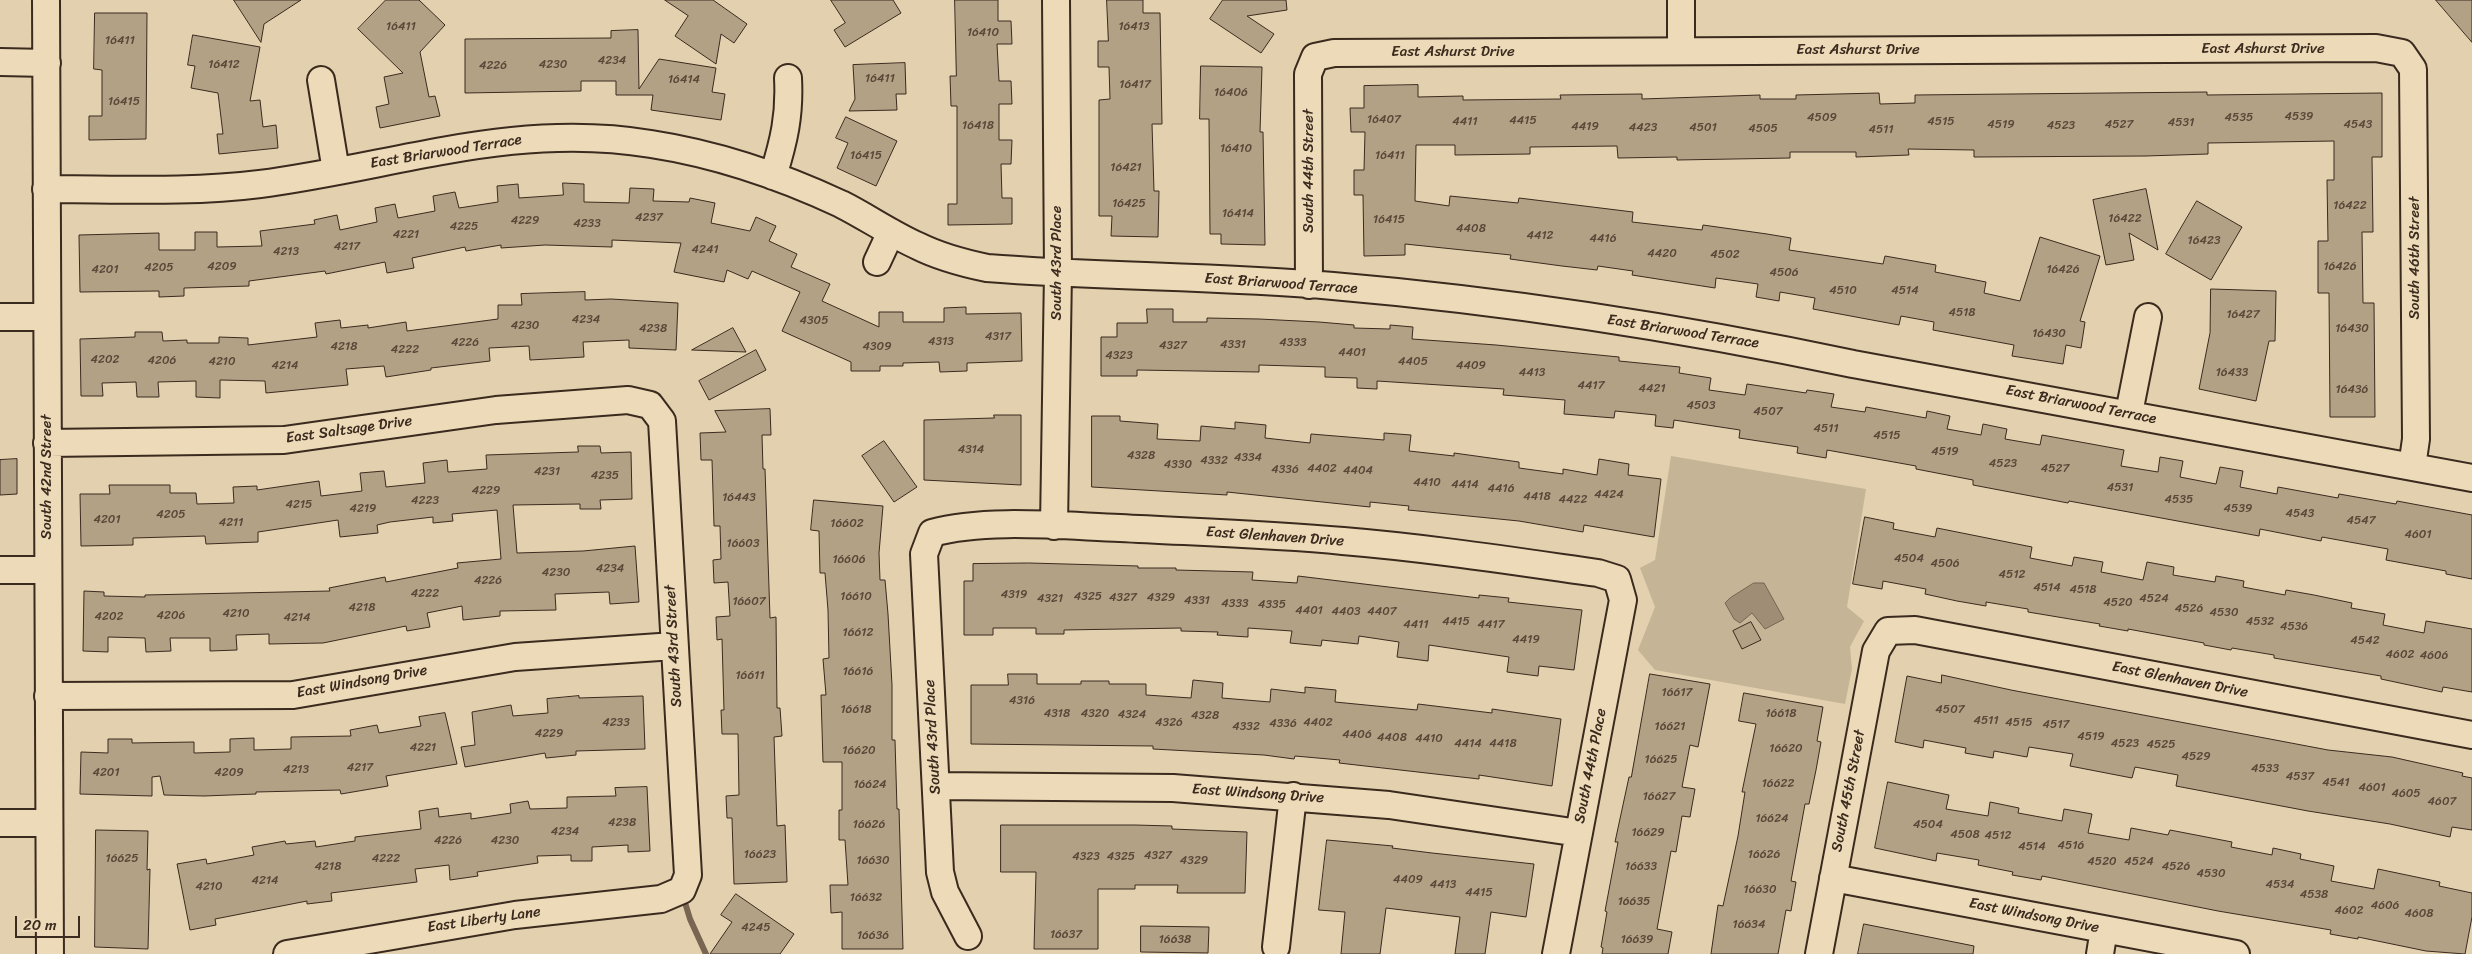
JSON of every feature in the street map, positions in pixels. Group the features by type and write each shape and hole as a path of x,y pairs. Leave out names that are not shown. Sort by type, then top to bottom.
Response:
{"street":[{"name":"South 42nd Street","path":"46,0 50,954"},
{"name":"South 43rd Place","path":"1054,526 1058,272 1056,0"},
{"path":"1681,0 1681,51"},
{"name":"East Ashurst Drive","path":"1315,58 1334,53 1681,51 2376,48 2402,53"},
{"name":"South 46th Street","path":"2402,53 2414,69 2416,439 2412,466"},
{"name":"South 44th Street","path":"1309,285 1308,74 1315,58"},
{"path":"0,62 47,62"},
{"path":"773,176 786,135 789,103 788,78"},
{"path":"321,80 336,171"},
{"name":"East Briarwood Terrace","path":"46,189 211,189 260,184 471,145 546,138 603,139 650,144 704,156 773,176 841,204 918,246 953,260 987,268 1309,285 1472,301 1664,328 2472,478"},
{"path":"877,262 891,232"},
{"path":"0,317 47,317"},
{"path":"2128,413 2148,317"},
{"name":"East Saltsage Drive","path":"47,443 284,440 496,410 628,400 650,405"},
{"name":"South 43rd Street","path":"650,405 662,421 688,875 682,890"},
{"name":"East Glenhaven Drive","path":"932,533 957,526 1054,526 1231,533 1343,541 1476,556 1598,573 1617,579"},
{"name":"South 43rd Place","path":"932,533 924,554 940,872 945,892 968,936"},
{"path":"0,570 48,570"},
{"name":"South 44th Place","path":"1556,954 1623,600 1617,579"},
{"name":"East Glenhaven Drive","path":"1888,631 1915,630 2472,734"},
{"name":"South 45th Street","path":"1819,954 1876,651 1888,631"},
{"name":"East Windsong Drive","path":"48,696 293,695 514,657 674,646"},
{"name":"East Windsong Drive","path":"936,786 1005,785 1173,788 1293,796 1389,805 1579,833"},
{"path":"1276,947 1293,796"},
{"path":"0,823 48,823"},
{"name":"East Windsong Drive","path":"1833,878 2102,942 2236,954"},
{"name":"East Liberty Lane","path":"286,954 514,915 661,899 682,890"}],"shaded area":[{"path":"1671,456 1866,489 1847,607 1864,621 1850,647 1852,669 1845,704 1655,670 1638,650 1655,607 1640,568 1655,560"},
{"path":"1754,583 1764,583 1784,619 1765,629 1752,613 1740,623 1734,619 1725,603"}],"building":[{"path":"234,0 301,0 264,24 261,42"},
{"path":"386,0 419,0 445,25 420,52 429,97 435,96 440,116 380,128 376,107 389,104 384,77 403,73 358,29"},
{"path":"665,0 713,0 747,24 734,43 721,34 716,64 675,36 688,16"},
{"path":"831,0 893,0 901,13 845,47 834,30 845,23"},
{"path":"955,0 998,0 998,21 1011,21 1012,44 997,44 999,81 1011,81 1012,104 999,104 999,140 1012,140 1011,164 1001,164 1002,198 1012,198 1012,224 948,225 948,204 957,204 957,106 951,106 950,76 956,76"},
{"path":"1107,0 1143,0 1143,13 1160,13 1162,124 1152,124 1154,191 1159,191 1158,237 1111,236 1112,216 1099,216 1099,100 1110,99 1109,67 1098,67 1098,41 1108,41"},
{"path":"1223,0 1286,0 1287,10 1247,16 1274,34 1261,53 1210,19"},
{"path":"2436,0 2472,0 2472,42"},
{"path":"95,13 147,13 146,139 89,140 89,116 102,116 102,70 94,69"},
{"path":"638,30 639,89 659,59 716,68 712,92 725,94 721,120 651,110 653,95 616,95 616,81 581,81 581,91 465,93 465,39 611,38 611,31"},
{"path":"193,35 260,47 250,101 260,100 263,127 276,125 278,148 219,154 217,134 223,134 218,93 191,88 195,66 188,65"},
{"path":"905,63 906,94 896,94 897,110 849,111 855,99 853,65"},
{"path":"1201,66 1262,67 1260,132 1263,132 1265,245 1221,244 1221,234 1210,234 1209,119 1200,119"},
{"path":"1418,85 1418,97 1463,96 1463,100 1561,99 1560,95 1642,94 1642,99 1760,95 1760,99 1796,99 1796,95 1879,93 1880,104 1915,103 1915,95 2207,92 2207,95 2382,93 2382,157 2372,157 2373,232 2362,232 2363,303 2374,303 2375,417 2330,417 2329,293 2318,293 2318,241 2328,241 2327,180 2334,180 2334,141 2208,143 2208,154 2146,156 1974,157 1974,150 1908,149 1909,155 1856,157 1856,152 1790,152 1790,158 1677,160 1677,157 1618,158 1617,146 1530,147 1530,154 1455,155 1455,145 1416,145 1415,201 1449,206 1450,196 1518,203 1519,198 1633,212 1632,222 1702,230 1703,225 1767,234 1791,238 1789,250 1883,264 1885,256 1936,265 1935,272 1986,282 1984,293 2020,301 2040,237 2100,256 2080,321 2085,322 2081,348 2066,345 2063,364 2012,356 2014,345 1933,330 1934,322 1901,316 1899,325 1813,309 1815,298 1780,292 1779,301 1756,297 1758,284 1716,278 1715,288 1632,275 1633,271 1598,266 1597,270 1510,259 1511,255 1405,244 1405,255 1364,256 1363,195 1354,195 1354,170 1364,170 1365,132 1351,132 1350,108 1364,108 1364,86"},
{"path":"846,117 897,141 876,186 837,168 848,143 836,138"},
{"path":"563,183 584,184 584,202 629,203 630,188 654,189 653,201 689,202 690,198 715,203 711,223 750,231 756,217 776,226 769,241 797,254 791,267 830,284 822,301 879,327 879,312 903,312 903,322 944,322 944,308 966,307 966,314 1021,313 1022,361 967,363 967,371 940,372 939,362 903,363 903,366 880,366 880,371 851,371 851,362 782,331 800,292 752,271 748,279 727,270 724,282 674,272 681,243 612,240 612,247 545,245 501,248 501,245 466,251 465,247 412,258 414,268 387,273 385,262 326,274 325,271 249,281 249,286 184,288 184,296 159,297 159,291 80,292 79,235 159,233 159,250 195,250 195,232 217,232 217,247 262,246 260,231 315,224 314,220 337,215 340,230 377,222 375,208 395,204 398,218 435,211 433,196 455,192 459,208 498,202 497,186 518,184 519,198 563,195"},
{"path":"2146,189 2158,250 2129,233 2134,260 2106,265 2093,200"},
{"path":"2197,201 2242,227 2211,280 2166,254"},
{"path":"2211,289 2276,291 2275,341 2269,341 2256,401 2199,389 2210,333"},
{"path":"585,292 585,300 611,299 678,303 676,350 629,348 629,340 583,342 584,357 530,360 529,346 489,348 490,361 431,368 431,370 386,377 384,366 346,369 348,385 266,393 265,381 220,380 220,398 196,397 196,381 158,382 159,397 137,397 136,382 102,383 103,396 81,396 80,339 135,337 135,332 162,332 163,341 187,340 187,343 219,343 219,337 248,338 248,345 317,337 315,323 340,320 341,328 368,325 368,328 406,322 407,331 498,319 498,305 522,305 521,294"},
{"path":"1147,309 1173,309 1173,322 1207,322 1207,318 1319,322 1354,325 1354,328 1390,329 1390,325 1413,327 1412,339 1619,357 1619,361 1680,367 1679,373 1711,378 1709,390 1745,395 1747,384 1806,393 1807,390 1834,394 1831,407 1865,412 1866,407 1926,418 1927,411 1950,416 1947,429 1981,435 1983,424 2007,429 2005,439 2040,445 2042,435 2124,450 2121,466 2158,472 2160,457 2183,461 2180,477 2216,484 2220,467 2243,471 2240,487 2277,494 2278,487 2338,498 2339,494 2396,504 2397,501 2472,515 2472,579 2446,574 2446,571 2386,560 2388,549 2322,537 2321,541 2260,529 2259,536 2069,501 2068,503 1973,485 1973,480 1916,469 1916,466 1827,450 1826,458 1797,453 1798,447 1739,438 1740,430 1674,420 1673,428 1655,426 1656,415 1615,411 1614,418 1564,414 1565,400 1503,395 1504,389 1377,381 1377,389 1357,388 1357,378 1325,377 1325,367 1259,365 1259,372 1137,370 1137,376 1101,376 1101,337 1117,337 1117,323 1147,323"},
{"path":"733,328 746,352 692,350"},
{"path":"756,350 766,370 709,400 699,381"},
{"path":"770,409 771,435 762,435 763,469 765,469 770,618 776,617 777,708 780,708 782,736 774,737 777,826 785,825 787,882 734,884 732,818 727,818 726,796 739,795 738,734 722,734 721,710 724,710 722,639 717,640 716,617 730,616 728,582 714,583 713,560 721,559 720,526 714,526 712,460 701,460 700,433 726,432 715,411"},
{"path":"994,415 1021,415 1021,485 924,480 924,420 994,418"},
{"path":"1092,416 1120,416 1120,421 1158,424 1157,439 1200,441 1201,426 1235,429 1235,422 1266,425 1265,438 1310,443 1311,434 1384,440 1384,433 1411,435 1409,451 1454,456 1454,453 1519,462 1519,468 1563,474 1563,469 1597,475 1599,459 1629,464 1628,475 1661,479 1654,537 1584,525 1583,532 1519,521 1408,510 1409,506 1370,502 1370,507 1227,492 1227,495 1092,487"},
{"path":"884,441 917,487 894,502 862,456"},
{"path":"578,446 600,446 601,453 631,452 632,499 600,500 601,509 580,509 580,504 513,505 517,553 583,551 635,546 639,602 610,604 609,592 555,594 556,610 500,611 500,616 463,620 462,606 427,613 430,627 407,631 406,626 323,643 269,644 269,634 236,635 237,650 210,651 210,638 170,638 171,651 146,652 145,638 108,637 108,652 83,651 84,591 104,592 104,596 145,597 145,595 330,591 329,588 385,577 386,582 458,568 457,563 501,559 497,510 452,514 453,521 433,523 433,517 390,522 377,525 378,533 340,537 338,520 258,532 258,542 206,544 205,536 133,538 133,545 81,546 80,494 110,494 109,485 170,485 170,493 196,493 197,504 234,503 233,487 257,486 257,490 319,481 321,496 362,491 360,473 384,471 386,487 425,483 423,463 447,460 448,472 487,469 486,455 578,452"},
{"path":"17,459 17,494 0,495 0,460"},
{"path":"814,500 883,506 879,553 880,580 885,580 888,614 892,685 892,740 895,740 897,809 899,809 903,949 842,949 842,912 831,913 830,885 848,885 845,840 839,840 839,810 842,810 842,762 823,762 821,695 826,695 823,659 829,658 828,610 825,573 820,573 819,531 811,530"},
{"path":"1865,517 1894,523 1893,529 1935,537 1937,528 2032,547 2030,558 2072,566 2074,557 2103,562 2101,572 2143,580 2147,562 2174,567 2173,575 2215,582 2216,576 2244,581 2243,587 2285,595 2286,590 2314,595 2352,603 2351,608 2385,614 2383,625 2424,633 2426,621 2472,629 2472,692 2443,687 2442,692 2381,679 2381,676 2274,658 2274,655 2232,648 2231,650 2128,629 2128,631 2099,626 2100,624 2028,612 2028,609 1986,602 1986,606 1957,601 1925,594 1926,589 1883,581 1882,589 1853,584"},
{"path":"1029,563 1253,572 1252,580 1297,583 1298,576 1479,598 1479,595 1509,598 1508,602 1582,610 1574,670 1539,666 1538,676 1507,672 1509,657 1429,645 1428,661 1397,657 1399,642 1359,636 1358,644 1322,640 1321,646 1290,643 1292,631 1248,628 1248,637 1217,635 1218,632 1181,631 1181,628 1064,630 1064,634 1036,634 1036,628 993,628 993,635 964,635 964,581 973,581 973,564"},
{"path":"1751,622 1761,640 1742,649 1733,631"},
{"path":"1008,674 1037,674 1037,684 1081,684 1081,681 1109,681 1109,684 1146,684 1146,695 1191,698 1193,680 1223,683 1222,698 1270,702 1271,689 1305,693 1305,687 1336,690 1335,702 1417,710 1418,704 1492,713 1492,709 1561,719 1552,786 1479,775 1479,779 1339,763 1340,760 1295,756 1294,759 1264,755 1153,749 1153,746 971,744 971,685 1008,685"},
{"path":"1650,674 1710,684 1698,747 1690,745 1682,787 1695,789 1690,817 1682,816 1676,852 1671,851 1657,929 1672,932 1668,954 1602,954 1603,948 1601,947 1607,912 1605,911 1618,842 1615,842 1629,777 1631,777"},
{"path":"1942,675 2011,690 2328,750 2392,757 2463,773 2462,776 2472,778 2472,830 2452,827 2450,837 2390,824 2308,811 2176,786 2178,775 2135,767 2132,778 2070,766 2073,754 2029,747 2027,757 1994,751 1993,758 1965,753 1966,748 1924,740 1923,748 1895,742 1907,676 1941,683"},
{"path":"1744,693 1823,707 1817,741 1821,742 1816,770 1809,804 1805,804 1791,881 1796,882 1791,911 1786,910 1778,954 1711,954 1718,905 1723,906 1738,836 1745,792 1742,792 1756,724 1739,721"},
{"path":"579,696 579,698 643,696 645,749 576,751 576,755 546,758 545,753 465,767 461,747 475,745 472,712 511,705 513,716 548,713 547,699"},
{"path":"445,713 457,764 386,776 388,786 341,794 340,790 256,792 256,794 204,796 164,795 160,776 152,777 152,796 80,794 81,752 108,753 108,739 132,739 132,743 194,742 194,753 230,752 230,739 254,738 254,750 291,749 291,737 351,736 350,730 377,725 379,733 421,726 419,717"},
{"path":"1888,782 1949,795 1946,809 1988,816 1990,802 2019,808 2018,813 2062,821 2064,809 2092,814 2088,833 2129,840 2131,828 2168,835 2170,830 2232,842 2231,847 2272,855 2273,848 2301,854 2300,859 2334,866 2331,881 2374,889 2378,869 2440,882 2439,886 2472,893 2472,917 2465,954 2426,951 2358,937 2358,939 2330,934 2331,930 2218,911 2042,876 2041,880 2012,875 2013,872 1978,865 1979,860 1937,853 1936,861 1875,848"},
{"path":"647,787 650,851 628,852 628,845 592,847 592,861 571,861 571,855 537,856 538,863 477,872 478,876 450,880 449,865 415,869 417,882 331,893 332,901 307,904 307,901 215,919 216,925 190,930 177,864 206,859 207,864 254,855 252,847 285,841 286,844 315,841 316,847 355,841 355,837 421,829 419,811 438,808 439,817 471,813 471,819 511,813 510,804 528,801 530,809 567,808 567,797 616,796 615,788"},
{"path":"1001,825 1172,826 1172,829 1247,832 1245,893 1177,893 1178,885 1135,885 1135,889 1098,889 1098,949 1034,949 1036,872 1001,872"},
{"path":"96,830 148,831 147,870 150,869 148,949 95,947"},
{"path":"1327,840 1393,846 1392,848 1534,864 1526,917 1491,912 1485,954 1455,954 1460,917 1386,908 1380,954 1341,954 1345,912 1319,910"},
{"path":"736,894 794,934 780,954 710,954 732,922 721,915"},
{"path":"1864,924 1974,946 1973,954 1858,954"},
{"path":"1141,926 1209,927 1208,953 1141,952"}],"waterway":[{"path":"683,896 690,919 706,954"}]}
